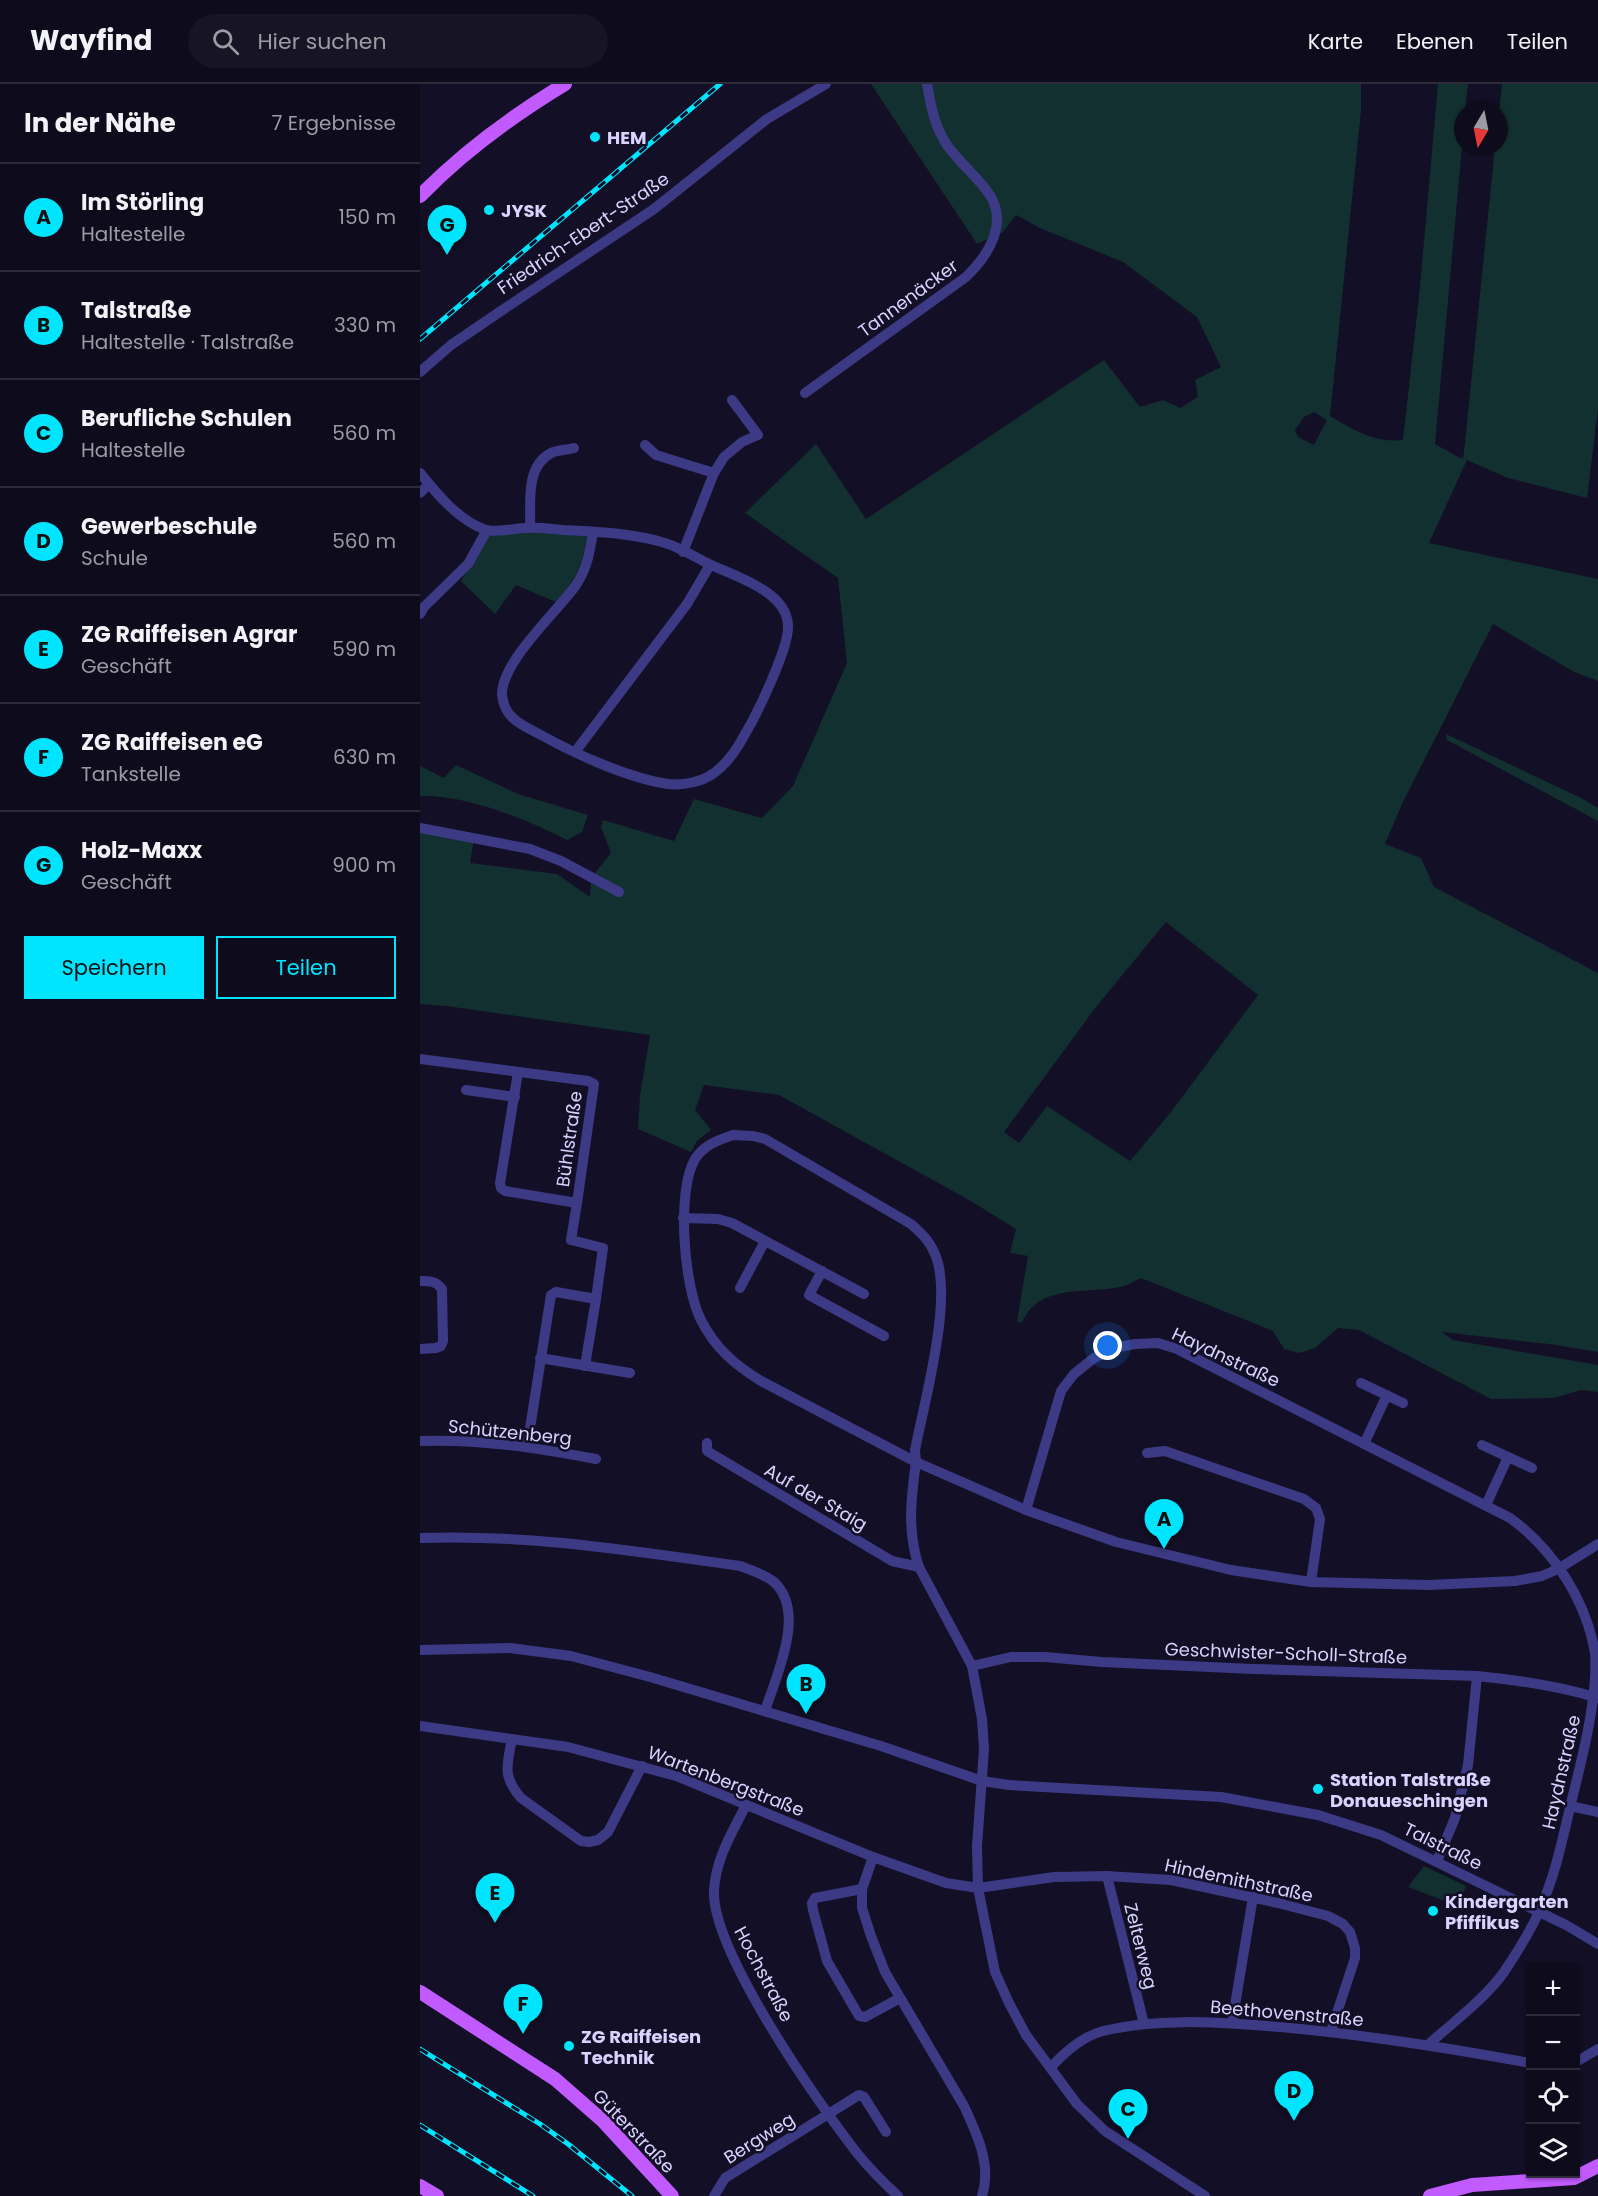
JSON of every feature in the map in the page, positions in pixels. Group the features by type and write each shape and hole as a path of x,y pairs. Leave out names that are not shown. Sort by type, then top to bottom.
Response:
{"main road":[{"path":"420,196 468,150 522,110 565,84"},
{"name":"Güterstraße","path":"420,1992 555,2079 603,2121 672,2196"},
{"path":"1430,2196 1473,2185 1557,2180 1574,2178 1594,2171"},
{"path":"420,2186 437,2196"}],"street":[{"name":"Friedrich-Ebert-Straße","path":"420,372 451,345 654,209 767,119 826,84"},
{"name":"Tannenäcker","path":"805,393 966,277 985,256 992,244 997,223 994,201 947,146 933,121 927,84"},
{"path":"683,552 714,473 724,457 742,442 758,435 732,400"},
{"path":"645,445 656,455 714,473"},
{"path":"530,527 533,473 540,461 553,452 574,448"},
{"path":"420,473 464,518 487,530 530,527 593,532 631,536 658,542 749,581 775,598 786,611 789,627 784,646 757,713 736,750 726,763 710,776 695,782 671,784 647,779 561,746 512,717 506,710 502,694 510,669 526,645 577,584 590,556 593,532"},
{"path":"420,493 429,484"},
{"path":"420,614 424,607 468,564 487,530"},
{"path":"575,752 687,604 710,565"},
{"path":"420,828 530,849 561,861 619,891"},
{"name":"Bühlstraße","path":"420,1059 588,1081 594,1084 571,1240 603,1248 596,1299"},
{"name":"Bühlstraße","path":"518,1072 501,1188 505,1191 577,1203"},
{"path":"466,1090 515,1097"},
{"path":"1205,2196 1105,2131 1077,2104 1026,2035 995,1972 978,1888 977,1846 984,1749 982,1719 972,1666 913,1550 910,1503 916,1462 915,1450 940,1322 942,1299 941,1274 935,1253 927,1238 911,1224 765,1139 733,1135 705,1147 695,1158 688,1175 683,1199 683,1218 693,1303 717,1345 730,1359 738,1367 761,1381 916,1462 1026,1510 1097,1536 1162,1555 1231,1570 1311,1582 1429,1586 1515,1581 1558,1569 1598,1544"},
{"path":"683,1218 718,1219 732,1223 864,1294"},
{"path":"740,1288 765,1241"},
{"path":"822,1271 809,1295 884,1336"},
{"path":"420,1281 438,1283 442,1289 443,1341 441,1346 436,1348 420,1349"},
{"path":"527,1447 551,1295 556,1292 596,1299 585,1366"},
{"name":"Haydnstraße","path":"1026,1510 1061,1391 1074,1374 1094,1358 1114,1348 1158,1343 1177,1349 1486,1505 1510,1518 1543,1545 1579,1600 1589,1627 1597,1673 1596,1697 1552,1881 1539,1912 1504,1972 1493,1986 1429,2044"},
{"path":"540,1358 630,1373"},
{"path":"1361,1383 1402,1403"},
{"path":"1364,1444 1387,1395"},
{"name":"Schützenberg","path":"420,1441 471,1440 596,1459"},
{"name":"Auf der Staig","path":"707,1443 707,1451 892,1561 920,1567"},
{"path":"1482,1445 1532,1468"},
{"path":"1147,1453 1165,1451 1304,1499 1316,1508 1320,1519 1311,1582"},
{"path":"1486,1505 1508,1457"},
{"path":"420,1538 504,1538 600,1546 740,1566 758,1573 774,1582 785,1596 789,1612 789,1630 784,1653 765,1711"},
{"name":"Talstraße","path":"420,1650 510,1648 571,1656 881,1746 982,1781 1009,1785 1221,1797 1318,1815 1381,1835 1539,1912 1598,1944"},
{"name":"Geschwister-Scholl-Straße","path":"972,1666 1011,1657 1046,1657 1241,1669 1477,1676 1533,1683 1596,1697"},
{"path":"1437,1862 1455,1818 1468,1765 1477,1676"},
{"name":"Wartenbergstraße","path":"420,1726 568,1747 642,1766 676,1776 873,1857 946,1883 978,1888"},
{"path":"512,1738 506,1772 514,1790 521,1798 581,1840 589,1842 598,1840 608,1832 642,1766"},
{"name":"Hochstraße","path":"746,1805 720,1856 714,1892 719,1920 727,1944 747,1985 829,2114 858,2155 898,2196"},
{"path":"1570,1806 1598,1812"},
{"path":"873,1857 862,1889 862,1908 871,1936 885,1972 964,2106 974,2128 985,2167 986,2178 982,2196"},
{"name":"Hindemithstraße","path":"978,1888 1054,1877 1107,1876 1171,1880 1328,1916 1350,1932 1355,1948 1355,1958 1331,2031"},
{"name":"Zelterweg","path":"1107,1876 1144,2024"},
{"path":"862,1889 821,1895 812,1903 827,1960 859,2016 865,2017 900,1998"},
{"path":"1232,2023 1253,1897"},
{"name":"Beethovenstraße","path":"1051,2067 1063,2054 1101,2031 1144,2024 1232,2023 1331,2031 1429,2044 1526,2062"},
{"path":"1580,2059 1598,2049"},
{"path":"829,2114 859,2095 864,2097 886,2132"},
{"name":"Bergweg","path":"714,2196 725,2178 829,2114"}],"green space":[{"path":"871,84 1361,84 1361,111 1330,416 1356,431 1373,437 1403,440 1420,287 1438,84 1468,84 1466,102 1454,102 1454,156 1461,156 1435,444 1463,458 1494,156 1508,156 1508,102 1500,102 1502,84 1598,84 1598,408 1587,498 1508,478 1467,460 1429,543 1598,579 1598,681 1574,672 1493,624 1402,804 1385,844 1421,858 1434,887 1598,973 1598,1352 1442,1332 1453,1340 1598,1365 1598,1392 1581,1390 1554,1398 1491,1399 1359,1330 1338,1328 1315,1348 1299,1353 1284,1349 1273,1331 1141,1278 1124,1286 1066,1292 1052,1296 1040,1301 1030,1310 1022,1323 1017,1321 1028,1256 1010,1253 1016,1229 969,1200 779,1095 704,1085 695,1110 711,1130 697,1141 691,1152 638,1129 640,1095 650,1035 420,1004 420,830 474,839 470,863 557,874 590,897 591,878 611,853 601,827 603,820 674,841 694,799 762,818 793,786 847,663 838,578 745,513 816,444 866,519 1104,360 1140,407 1163,400 1180,408 1198,397 1195,380 1221,367 1197,317 1123,262 1040,228 1016,215 1003,232 977,244","holes":["1314,412 1327,420 1314,445 1298,437 1295,430 1304,417","1166,922 1258,995 1171,1112 1130,1161 1047,1106 1019,1143 1004,1132 1096,1007"]},
{"path":"530,531 587,535 577,572 556,602 516,585 495,614 461,581 490,534"},
{"path":"1446,734 1581,798 1598,808 1598,821 1447,740"},
{"path":"456,765 518,794 588,815 582,832 567,840 533,824 477,804 420,796 420,766 444,778"},
{"path":"1424,1866 1466,1886 1458,1906 1408,1887"}],"railway":[{"path":"420,339 720,84"},
{"path":"420,2049 540,2124 632,2196"},
{"path":"420,2125 533,2196"}],"place":[{"name":"HEM","path":"595,137"},
{"name":"JYSK","path":"489,210"},
{"name":"Holz-Maxx","path":"447,255"},
{"name":"Im Störling","path":"1164,1549"},
{"name":"Talstraße","path":"806,1714"},
{"name":"Station Talstraße Donaueschingen","path":"1318,1789"},
{"name":"Kindergarten Pfiffikus","path":"1433,1911"},
{"name":"ZG Raiffeisen Agrar","path":"495,1923"},
{"name":"ZG Raiffeisen eG","path":"523,2034"},
{"name":"ZG Raiffeisen Technik","path":"569,2046"},
{"name":"Gewerbeschule","path":"1294,2121"},
{"name":"Berufliche Schulen","path":"1128,2139"}]}
